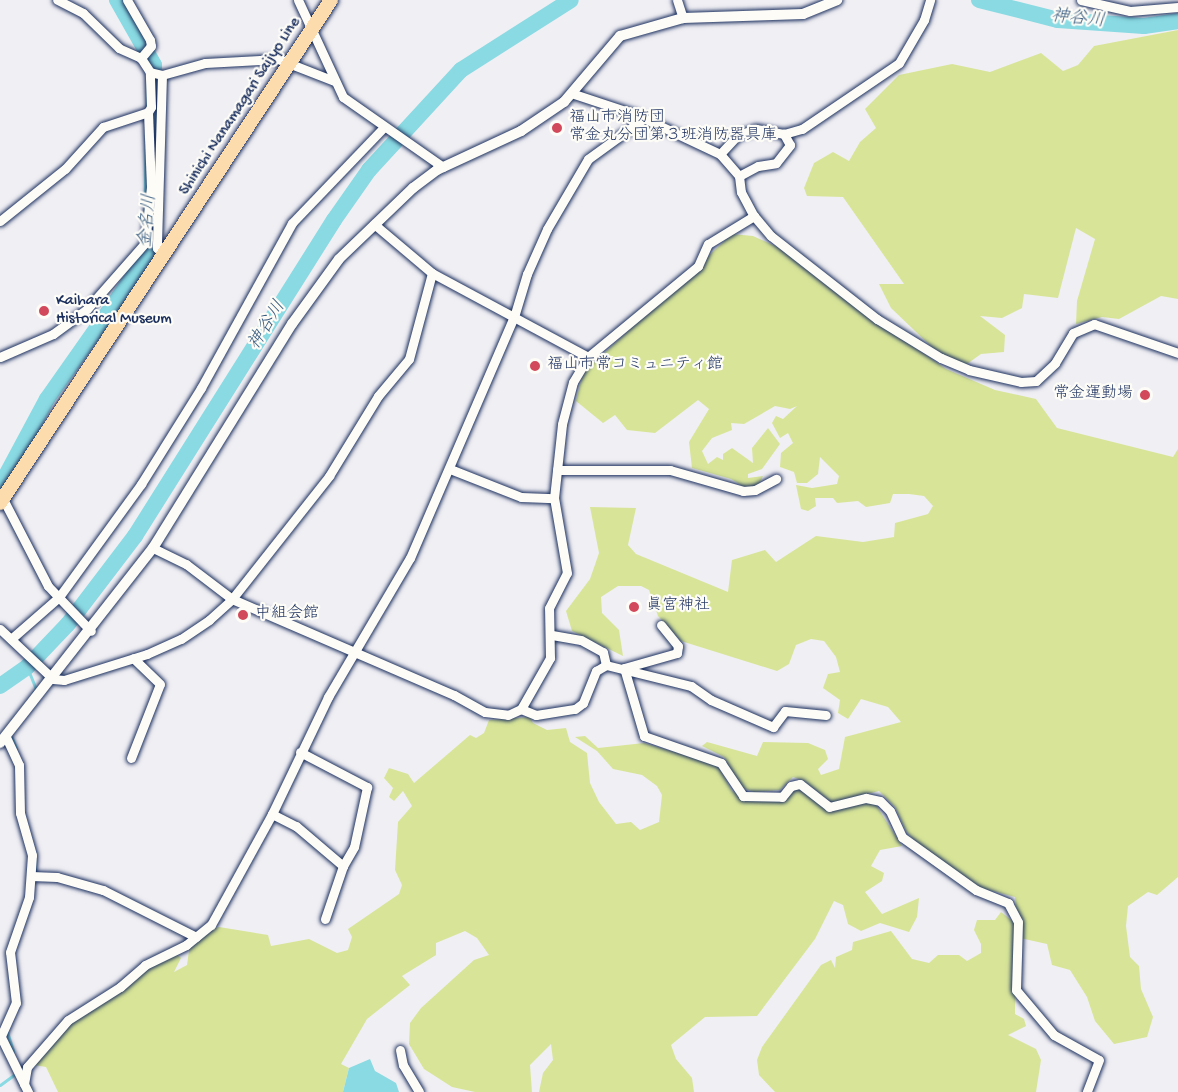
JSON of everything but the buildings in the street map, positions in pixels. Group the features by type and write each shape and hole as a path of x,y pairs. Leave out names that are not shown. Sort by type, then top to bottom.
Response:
{"main road":[{"name":"Shinichi Nanamagari Saijyo Line","path":"1,498 331,0"}],"street":[{"path":"0,357 54,334 87,309 145,243 151,187 148,112 152,94 150,72 141,58 119,48 83,13 57,0"},
{"path":"127,0 151,46 141,58"},
{"path":"298,0 343,97 384,127 424,151 443,167"},
{"path":"676,0 683,18"},
{"path":"26,1088 0,1035 16,1003 10,952 29,897 33,855 20,813 19,765 3,740 51,678 91,632 153,548 292,324 339,259 413,188 443,167 521,131 571,93 620,36 683,18 802,15 837,0"},
{"path":"720,154 738,135 756,129 784,134 802,129 899,63 924,20 930,0"},
{"path":"1081,0 1130,11 1178,7"},
{"path":"150,72 162,75 205,63 244,59 278,59 334,81"},
{"path":"162,75 157,248 163,254"},
{"path":"571,93 643,119 720,154 739,176 741,192 754,216 771,236 877,319 941,358 969,370 1021,382 1036,381 1051,369 1073,333 1094,324 1178,353"},
{"path":"0,221 65,170 103,128 148,112"},
{"path":"26,1088 27,1067 68,1020 120,987 145,965 196,937 211,925 272,814 300,752 353,652 410,558 450,470 514,317 526,274 580,171 588,159 643,119"},
{"path":"11,639 59,597 141,484 201,388 292,223 384,127"},
{"path":"739,176 758,166 776,163 790,145 784,134"},
{"path":"153,548 186,564 232,599 454,695 485,712 508,715 521,709 550,658 552,635 549,608 567,573 554,498 562,424 573,382 588,357 679,286 698,266 708,244 754,216"},
{"path":"374,224 432,273 588,357"},
{"path":"0,629 51,678 64,680 133,658 181,639 232,599 329,476 378,396 409,360 432,273"},
{"path":"450,470 521,497 554,498"},
{"path":"557,470 670,470 743,491 755,490 776,479"},
{"path":"1,498 48,586 91,632"},
{"path":"624,668 677,653 678,646 661,625"},
{"path":"552,635 581,640 603,652 606,665"},
{"path":"131,758 160,684 133,658"},
{"path":"521,709 536,715 575,710 583,703 596,671 606,665 691,687 711,700 772,727 785,711 826,715"},
{"path":"624,668 644,736 721,763 732,784 743,796 782,797 791,786 800,784 829,807 866,798 880,801 890,811 902,837 976,890 1008,903 1018,922 1016,990 1054,1035 1099,1060 1087,1092"},
{"path":"300,752 367,787 354,847 342,866 325,919"},
{"path":"272,814 296,826 342,866"},
{"path":"31,876 57,877 103,890 196,937"},
{"path":"400,1050 403,1065 419,1092"}],"green space":[{"path":"1178,30 1178,299 1161,296 1119,319 1102,317 1076,324 1077,301 1095,239 1076,228 1058,298 1024,294 1022,308 1002,318 980,316 1005,335 1004,352 981,354 964,366 937,352 891,308 879,284 904,284 843,197 807,196 804,188 814,163 833,152 849,161 860,142 876,128 865,109 899,75 952,64 990,72 1041,53 1063,71 1078,65 1094,46"},
{"path":"732,234 753,236 786,251 838,293 946,369 995,390 1036,399 1057,428 1173,457 1178,449 1178,877 1157,895 1148,892 1128,906 1126,926 1130,957 1139,966 1141,989 1153,1017 1147,1037 1114,1044 1095,1021 1087,997 1070,970 1052,965 1047,944 1020,938 1015,897 981,888 918,845 906,831 895,807 879,791 832,803 804,781 793,777 780,790 754,792 740,787 724,757 702,746 707,742 757,756 763,742 808,743 825,750 828,759 818,769 821,775 839,769 845,737 901,722 888,707 861,699 848,719 838,713 840,700 823,688 828,674 840,672 836,657 824,641 811,639 796,645 789,664 777,671 681,641 658,616 649,590 641,586 618,586 601,597 602,613 619,630 623,656 572,631 566,611 590,579 599,553 590,507 636,508 628,545 636,554 728,592 732,560 765,550 776,562 816,536 863,542 894,537 895,523 928,514 933,506 924,496 893,494 890,503 866,507 858,501 837,503 833,498 815,498 816,506 808,511 801,509 796,485 812,488 837,484 839,476 820,457 818,474 807,483 797,483 794,472 780,467 781,453 793,443 788,433 780,438 772,423 776,416 783,419 797,406 790,409 775,406 744,424 731,423 732,430 712,438 702,451 708,464 717,457 723,460 723,454 732,448 753,463 752,448 768,428 780,444 762,469 748,474 748,478 763,476 757,488 747,489 731,479 692,468 689,442 709,409 698,400 655,433 627,430 615,415 603,423 576,401 583,373"},
{"path":"530,717 533,723 547,730 566,728 570,742 587,753 590,783 599,802 616,824 631,822 640,830 659,822 662,795 657,786 642,775 613,769 597,751 575,737 585,736 598,748 644,743 708,762 718,766 732,791 750,801 780,801 794,789 802,789 829,810 864,802 876,805 902,846 880,850 871,866 884,873 882,881 865,892 882,914 919,898 917,917 909,932 880,923 861,931 848,924 843,905 834,901 815,939 757,1016 705,1017 671,1045 676,1059 692,1078 694,1092 539,1092 543,1073 553,1060 551,1044 530,1065 532,1092 475,1092 452,1087 424,1069 409,1044 410,1023 421,1008 474,960 489,955 477,938 465,931 436,943 436,955 402,976 410,985 367,1019 341,1064 349,1068 343,1092 58,1092 46,1067 34,1065 70,1022 170,948 181,958 174,972 187,965 190,944 207,930 219,927 268,935 271,946 309,939 337,953 348,950 352,937 348,929 399,894 402,885 395,870 398,822 412,806 403,791 394,801 389,797 393,788 384,778 389,768 408,774 414,783 470,735 476,738 484,733 489,720"},
{"path":"1001,912 1015,923 1015,1014 1024,1019 1026,1026 1008,1035 1036,1049 1041,1060 1036,1092 775,1092 759,1075 757,1060 762,1047 821,965 831,960 835,968 836,957 852,950 853,942 891,931 912,959 929,963 938,955 959,955 967,961 981,953 981,944 974,930 977,920 995,920"}],"water":[{"path":"370,1059 375,1071 396,1083 399,1092 343,1092 349,1068"}],"waterway":[{"name":"金名川","path":"3,481 47,399 144,261 151,239 154,65 117,0"},
{"name":"神谷川","path":"0,686 27,667 68,624 135,536 334,220 369,170 461,70 571,0"},
{"name":"神谷川","path":"979,0 1058,20 1144,26 1178,21"},
{"path":"27,667 36,689 33,693"},
{"path":"12,738 16,748"},
{"path":"35,853 35,871"},
{"path":"7,1032 13,1051"},
{"path":"0,1085 15,1074"}],"place":[{"name":"福山市消防団 常金丸分団第３班消防器具庫","path":"557,128"},
{"name":"Kaihara Historical Museum","path":"44,311"},
{"name":"福山市常コミュニティ館","path":"535,366"},
{"name":"常金運動場","path":"1145,395"},
{"name":"眞宮神社","path":"634,607"},
{"name":"中組会館","path":"243,615"}]}
